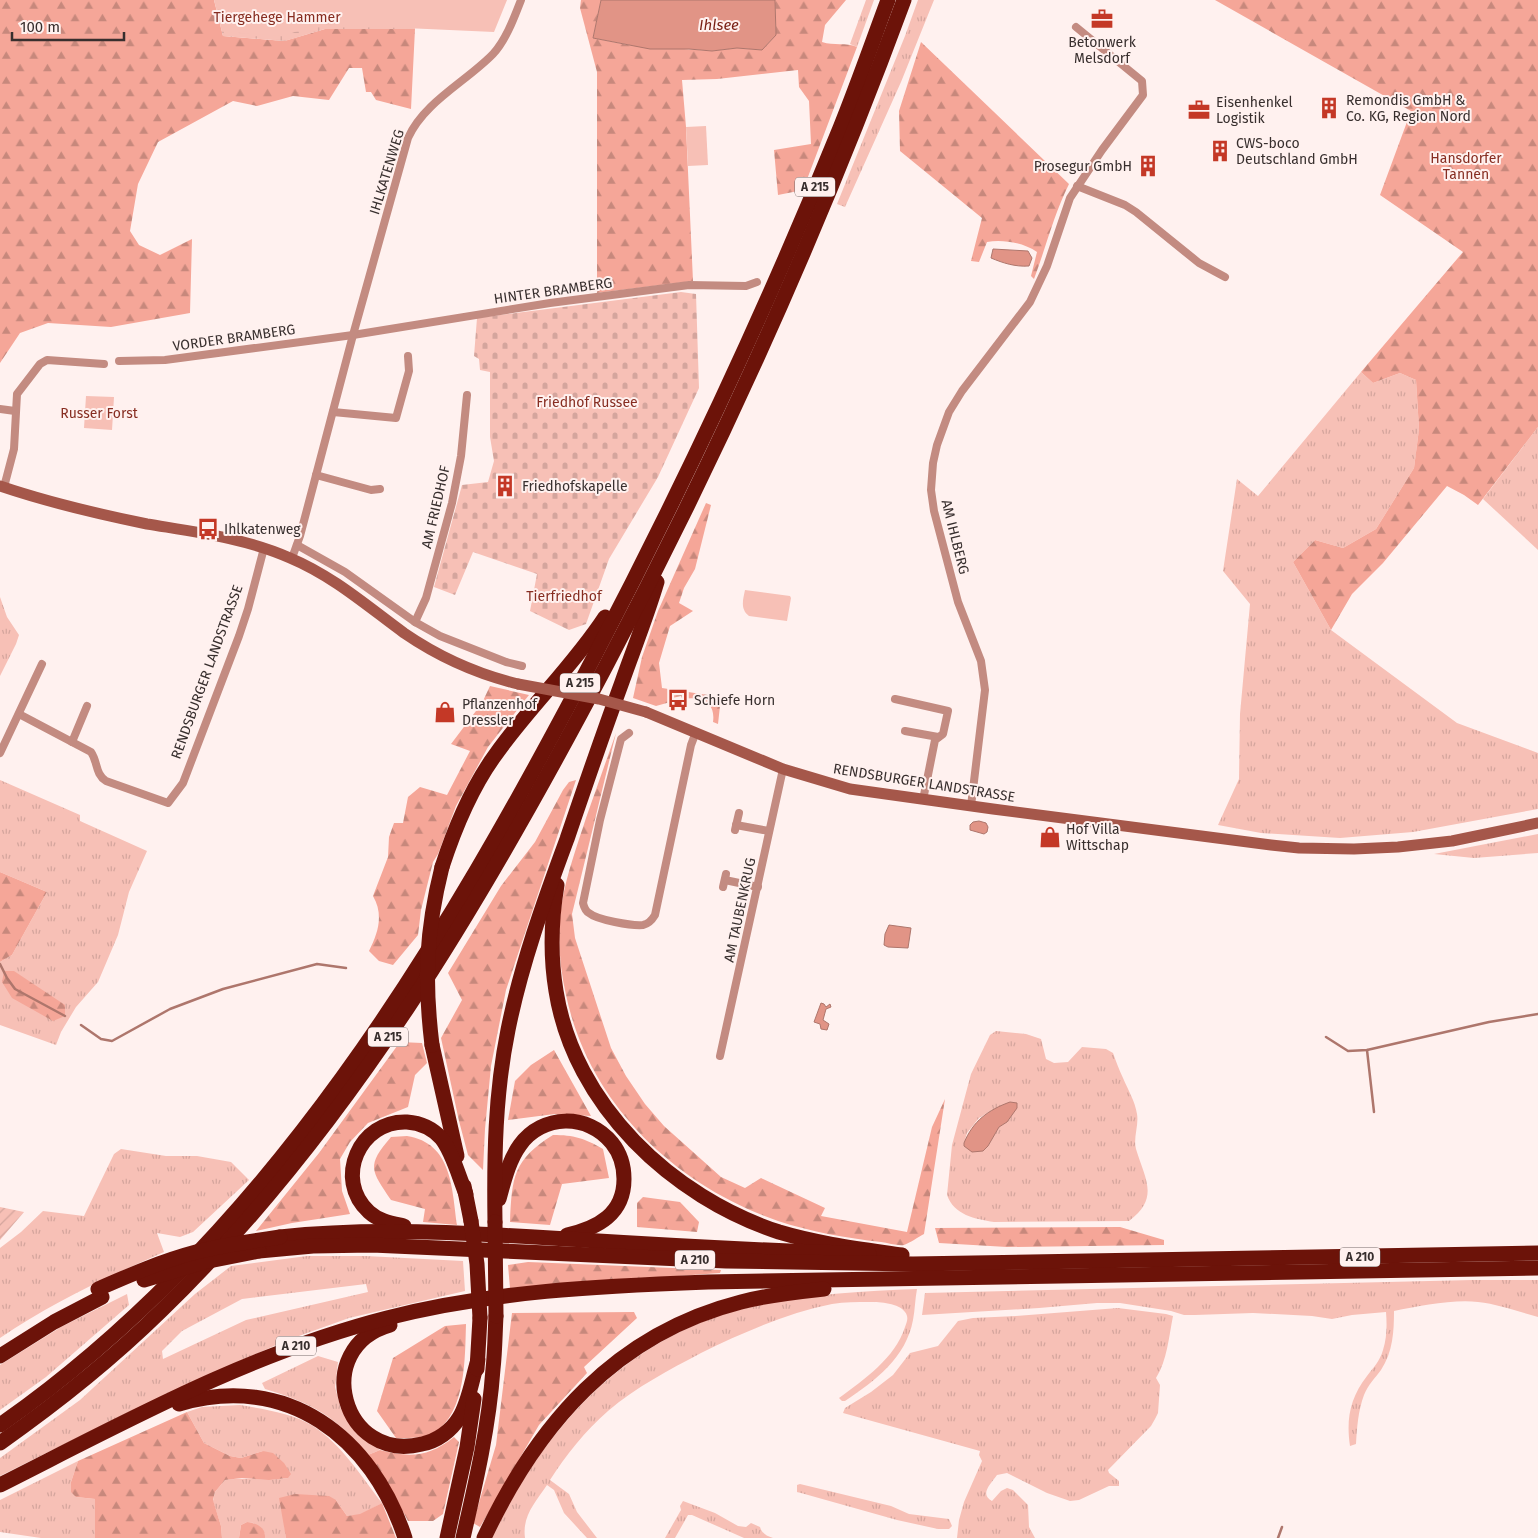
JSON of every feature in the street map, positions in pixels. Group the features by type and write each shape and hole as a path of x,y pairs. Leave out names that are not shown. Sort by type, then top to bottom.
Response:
{"highway":[{"name":"A 215","path":"0,1443 85,1379 160,1312 257,1210 327,1121 399,1020 435,965 508,843 578,719 661,543 788,253 840,126 888,0"},
{"name":"A 215","path":"0,1425 48,1390 111,1338 169,1282 243,1203 327,1097 386,1014 419,963 496,836 661,543 702,478 801,258 859,119 904,0"},
{"path":"462,1538 483,1449 494,1369 496,1316 494,1222 495,1124 503,1053 528,951 622,681 646,620 661,543"},
{"path":"447,1538 467,1447 478,1360 480,1318 477,1264 471,1221 432,1045 428,1014 427,960 431,915 442,866 460,818 495,755 592,637 661,543"},
{"path":"562,853 552,926 552,966 556,993 564,1024 579,1062 597,1095 625,1132 681,1183 724,1209 752,1222 818,1241 902,1255"},
{"path":"494,1222 514,1153 526,1138 542,1126 552,1122 581,1122 593,1127 612,1143 620,1156 624,1188 616,1209 599,1224 577,1233 545,1238"},
{"path":"445,1233 386,1222 368,1211 356,1194 352,1177 354,1161 359,1147 376,1130 394,1123 414,1123 430,1129 446,1146 466,1194"},
{"path":"5,1352 36,1324 100,1293 133,1273 195,1253 280,1237 346,1232 445,1233 1018,1262"},
{"name":"A 210","path":"100,1293 187,1266 259,1251 313,1246 372,1245 726,1261 904,1264 1538,1254"},
{"name":"A 210","path":"0,1485 134,1417 231,1371 314,1339 387,1318 467,1300 607,1286 932,1278 1538,1268"},
{"path":"484,1538 524,1463 562,1413 578,1395 608,1368 657,1335 680,1323 720,1308 768,1296 932,1278"},
{"path":"467,1300 382,1327 362,1339 352,1353 344,1372 343,1386 348,1410 363,1430 384,1443 415,1446 426,1443 445,1434 459,1418 463,1411 478,1360"},
{"path":"134,1417 195,1399 226,1395 259,1398 302,1410 336,1432 364,1460 390,1500 405,1538"}],"street":[{"name":"IHLKATENWEG","path":"292,558 405,146 411,132 423,116 497,49 512,22 521,0"},
{"name":"AM IHLBERG","path":"967,806 984,698 984,674 976,647 958,602 937,526 931,490 933,463 949,412 962,391 1030,302 1047,266 1070,198 1143,95 1142,81 1076,26"},
{"path":"1077,186 1125,205 1199,262 1225,277"},
{"name":"HINTER BRAMBERG","path":"353,334 559,302 689,285 746,286 757,282"},
{"name":"VORDER BRAMBERG","path":"119,361 165,360 353,334"},
{"path":"333,412 396,418 410,371 408,356"},
{"path":"2,486 14,449 17,394 44,361 104,364"},
{"name":"AM FRIEDHOF","path":"415,622 426,598 452,503 461,456 467,395"},
{"path":"0,409 15,411"},
{"path":"316,475 371,490 380,489"},
{"name":"RENDSBURGER LANDSTRASSE","path":"2,486 114,517 215,535 264,548 292,558 340,585 404,633 444,657 474,671 518,684 599,699 646,712 783,769 850,789 1262,844 1324,849 1398,847 1452,841 1538,823"},
{"path":"297,545 345,572 415,622 440,636 506,662 522,666"},
{"name":"RENDSBURGER LANDSTRASSE","path":"72,742 91,752 98,774 106,781 168,803 183,783 239,636 264,548"},
{"path":"0,753 42,664"},
{"path":"895,699 948,710 943,734 935,740 923,800"},
{"path":"19,714 72,742 87,706"},
{"path":"905,731 938,737"},
{"path":"629,734 621,739 582,899 586,910 591,915 624,924 640,925 648,923 655,915 696,732"},
{"name":"AM TAUBENKRUG","path":"720,1056 783,769"},
{"path":"739,812 736,828 769,831"},
{"path":"724,880 758,887"}],"green space":[{"path":"0,0 214,0 223,36 284,41 325,29 415,29 411,109 376,100 371,92 366,92 362,68 349,68 329,100 293,96 257,106 233,101 158,142 138,184 130,231 139,245 160,255 192,239 190,313 111,327 48,323 20,333 0,363"},
{"name":"Tiergehege Hammer","path":"214,0 411,0 415,29 325,29 285,41 223,36"},
{"name":"Tiergehege Hammer","path":"224,0 507,0 494,32 316,24 284,36 225,32"},
{"path":"581,0 601,0 593,38 628,45 712,51 737,48 762,50 776,35 775,0 846,0 825,25 822,42 857,47 803,190 778,195 774,150 811,144 809,101 799,87 798,70 717,79 682,80 693,281 597,293 597,72 580,8"},
{"path":"866,0 874,0 857,47 850,44"},
{"path":"918,0 934,0 901,82 845,207 837,204"},
{"name":"Hansdorfer Tannen","path":"1215,0 1538,0 1538,427 1478,505 1447,486 1383,563 1352,594 1331,630 1293,562 1315,540 1343,548 1376,529 1414,468 1419,429 1416,380 1400,373 1373,383 1361,372 1463,252 1380,195 1411,111"},
{"path":"921,42 1069,184 1054,219 1034,279 1031,276 1037,252 1020,244 1006,241 987,242 979,262 971,261 982,218 900,151 899,111"},
{"path":"706,126 708,165 688,166 686,127"},
{"name":"Friedhof Russee","path":"681,292 696,294 699,388 658,477 609,559 586,624 569,630 530,611 537,574 473,552 455,595 434,587 462,485 488,482 494,461 490,437 490,372 480,370 479,359 474,356 477,318"},
{"path":"1361,372 1373,383 1400,373 1416,380 1419,429 1414,468 1376,529 1343,548 1315,540 1293,562 1331,630 1457,723 1538,753 1538,809 1413,832 1340,838 1261,833 1218,825 1239,779 1240,714 1250,604 1223,571 1237,479 1258,496"},
{"name":"Russer Forst","path":"86,396 114,397 112,430 84,428"},
{"path":"1538,427 1538,550 1483,499"},
{"path":"706,503 711,505 695,569 684,588 679,603 693,611 670,626 659,663 662,688 721,697 718,724 713,722 712,709 701,699 682,699 681,696 673,698 674,701 656,706 633,698 642,657 658,611"},
{"path":"745,590 790,596 787,621 749,616 743,607"},
{"path":"0,597 7,617 19,635 0,676"},
{"path":"490,686 529,695 488,747 456,806 438,854 433,862 421,910 418,935 393,965 379,961 369,951 377,931 379,917 373,896 388,857 389,837 394,823 403,823 408,797 420,787 447,795 470,751 451,744 482,703"},
{"path":"616,733 572,914 575,938 611,1048 626,1076 645,1104 664,1126 721,1177 745,1188 761,1178 825,1208 821,1216 907,1232 932,1127 945,1099 924,1234 909,1243 902,1245 855,1239 791,1225 740,1205 705,1186 672,1162 642,1135 616,1105 594,1071 577,1035 566,995 560,960 559,937 562,902 569,870"},
{"path":"0,780 80,815 80,821 147,851 129,892 118,935 98,982 76,1007 61,1032 56,1045 0,1025 0,962 12,955 47,892 0,872"},
{"path":"576,780 506,990 491,1066 483,1170 468,1155 441,1038 462,1000 448,973 501,886 535,842 563,790 569,782"},
{"path":"1538,834 1538,853 1474,858 1434,854"},
{"path":"0,872 47,892 12,955 0,962"},
{"path":"4,971 14,971 65,1005 65,1016 53,1021 12,998 2,982"},
{"path":"996,1031 1026,1034 1041,1039 1046,1059 1054,1063 1068,1062 1082,1047 1106,1049 1113,1053 1136,1109 1135,1145 1148,1188 1147,1196 1139,1213 1129,1221 994,1222 966,1215 950,1202 947,1195 952,1145 971,1074 990,1035","holes":["1017,1106 1007,1122 999,1127 983,1151 965,1140 967,1133 979,1118 992,1110"]},
{"path":"400,1042 422,1043 427,1063 415,1075 408,1107 368,1123 350,1142 340,1159 342,1191 350,1214 256,1231 319,1153"},
{"path":"554,1050 591,1116 555,1114 508,1120 515,1081 531,1065"},
{"path":"553,1135 579,1138 603,1149 609,1178 562,1184 550,1225 510,1222 512,1193 517,1171 530,1153"},
{"path":"407,1136 422,1140 441,1157 451,1182 457,1225 423,1222 425,1209 391,1200 379,1182 374,1168 378,1155 391,1137"},
{"path":"121,1149 166,1156 197,1156 231,1162 249,1180 193,1232 180,1237 157,1233 164,1252 80,1291 39,1313 0,1338 0,1248 21,1232 43,1211 84,1216 114,1154"},
{"path":"643,1197 680,1202 699,1222 697,1232 637,1227 637,1203"},
{"path":"0,1207 24,1212 0,1240"},
{"path":"1120,1227 1164,1240 1164,1245 1007,1247 939,1243 935,1228"},
{"path":"307,1256 366,1256 463,1261 465,1291 349,1318 285,1341 129,1412 0,1476 0,1458 80,1400 195,1294 231,1266","holes":["366,1284 368,1292 246,1320 163,1359 162,1351 182,1331 242,1299"]},
{"path":"528,1262 721,1270 720,1273 510,1288 508,1265"},
{"path":"1538,1280 1538,1317 1493,1304 1469,1301 1394,1311 1393,1334 1388,1356 1364,1395 1359,1413 1356,1444 1350,1446 1349,1418 1353,1401 1361,1384 1382,1354 1387,1326 1386,1312 1332,1319 1253,1313 1184,1315 1171,1311 1120,1303 1097,1303 922,1315 925,1293"},
{"path":"917,1289 913,1320 904,1346 878,1377 845,1401 839,1398 878,1367 894,1348 906,1323 906,1314 902,1309 894,1305 874,1302 837,1303 815,1308 749,1331 665,1372 619,1402 591,1427 550,1480 569,1494 577,1512 597,1538 587,1538 564,1513 554,1490 547,1485 527,1516 525,1538 492,1538 513,1497 538,1458 565,1422 596,1390 630,1362 668,1338 710,1319 775,1302 835,1294"},
{"path":"127,1294 129,1305 46,1377 0,1410 0,1365 61,1327"},
{"path":"1118,1308 1173,1316 1165,1356 1156,1378 1160,1385 1158,1413 1151,1426 1108,1470 1119,1481 1119,1486 1109,1486 1079,1500 1070,1501 1047,1493 1007,1473 997,1475 987,1489 986,1495 992,1501 1001,1491 1007,1488 1013,1490 1028,1505 1029,1527 1035,1538 957,1538 964,1502 982,1461 979,1455 980,1451 843,1413 845,1408 871,1392 893,1375 910,1353 938,1346 958,1321 973,1318"},
{"path":"634,1312 637,1318 584,1367 587,1373 539,1425 480,1527 473,1523 496,1445 512,1313"},
{"path":"466,1324 462,1383 453,1411 445,1423 435,1432 416,1438 396,1438 377,1411 393,1358 445,1326"},
{"path":"318,1356 338,1362 335,1387 341,1409 359,1435 380,1450 368,1455 345,1430 322,1413 297,1400 265,1389 262,1383"},
{"path":"240,1405 287,1415 313,1426 342,1452 382,1503 360,1515 347,1516 336,1500 284,1521 286,1538 265,1538 265,1534 253,1523 247,1522 241,1525 239,1538 222,1538 221,1526 213,1501 215,1492 225,1480 288,1478 263,1451 241,1458 230,1456 204,1443 187,1412 202,1407"},
{"path":"187,1412 204,1443 230,1456 241,1458 263,1451 273,1453 284,1463 291,1474 288,1478 269,1480 242,1478 225,1480 215,1492 213,1500 221,1526 222,1538 95,1538 95,1499 76,1497 71,1492 71,1482 78,1461"},
{"path":"454,1437 459,1442 443,1514 433,1521 408,1521 387,1482 368,1455 380,1450 410,1455 419,1454 436,1449"},
{"path":"78,1461 71,1482 76,1497 95,1499 95,1538 41,1538 0,1532 0,1500"},
{"path":"800,1484 891,1506 909,1514 949,1519 952,1526 949,1529 938,1529 897,1520 797,1492 797,1485"},
{"path":"295,1494 329,1496 336,1500 347,1516 360,1514 382,1503 396,1538 286,1538 279,1498"},
{"path":"683,1501 715,1513 738,1526 746,1527 751,1523 760,1527 765,1534 773,1538 744,1538 692,1515 688,1515 675,1538 665,1538 681,1510 680,1506"},
{"path":"247,1522 260,1526 264,1531 265,1538 239,1538 241,1525"}],"water":[{"name":"Ihlsee","path":"601,0 775,0 776,35 762,50 737,48 712,51 650,49 593,38"},
{"path":"993,249 1028,251 1032,258 1029,266 1000,262 991,258"},
{"path":"973,822 986,823 988,827 987,832 984,834 970,830 970,825"},
{"path":"889,925 911,928 908,948 884,945 885,934"},
{"path":"821,1003 826,1007 830,1004 831,1007 826,1009 823,1020 829,1024 827,1030 821,1029 820,1024 814,1022"},
{"path":"1010,1102 1017,1103 1017,1108 1007,1122 999,1127 983,1151 972,1152 964,1146 972,1128 982,1117"}],"waterway":[{"path":"0,964 15,989 65,1016"},
{"path":"81,1025 101,1039 112,1041 170,1009 223,989 317,964 346,968"},
{"path":"1326,1037 1348,1051 1367,1050 1489,1022 1538,1014"},
{"path":"1367,1050 1374,1112"},
{"path":"1278,1538 1282,1527"}],"place":[{"name":"Betonwerk Melsdorf","path":"1102,19"},
{"name":"Remondis GmbH & Co. KG, Region Nord","path":"1329,108"},
{"name":"Eisenhenkel Logistik","path":"1199,110"},
{"name":"CWS-boco Deutschland GmbH","path":"1220,151"},
{"name":"Prosegur GmbH","path":"1148,166"},
{"name":"Friedhofskapelle","path":"505,486"},
{"name":"Ihlkatenweg","path":"208,529"},
{"name":"Schiefe Horn","path":"678,700"},
{"name":"Pflanzenhof Dressler","path":"445,712"},
{"name":"Hof Villa Wittschap","path":"1050,837"}],"park label":[{"name":"Tierfriedhof","path":"564,596"}]}
